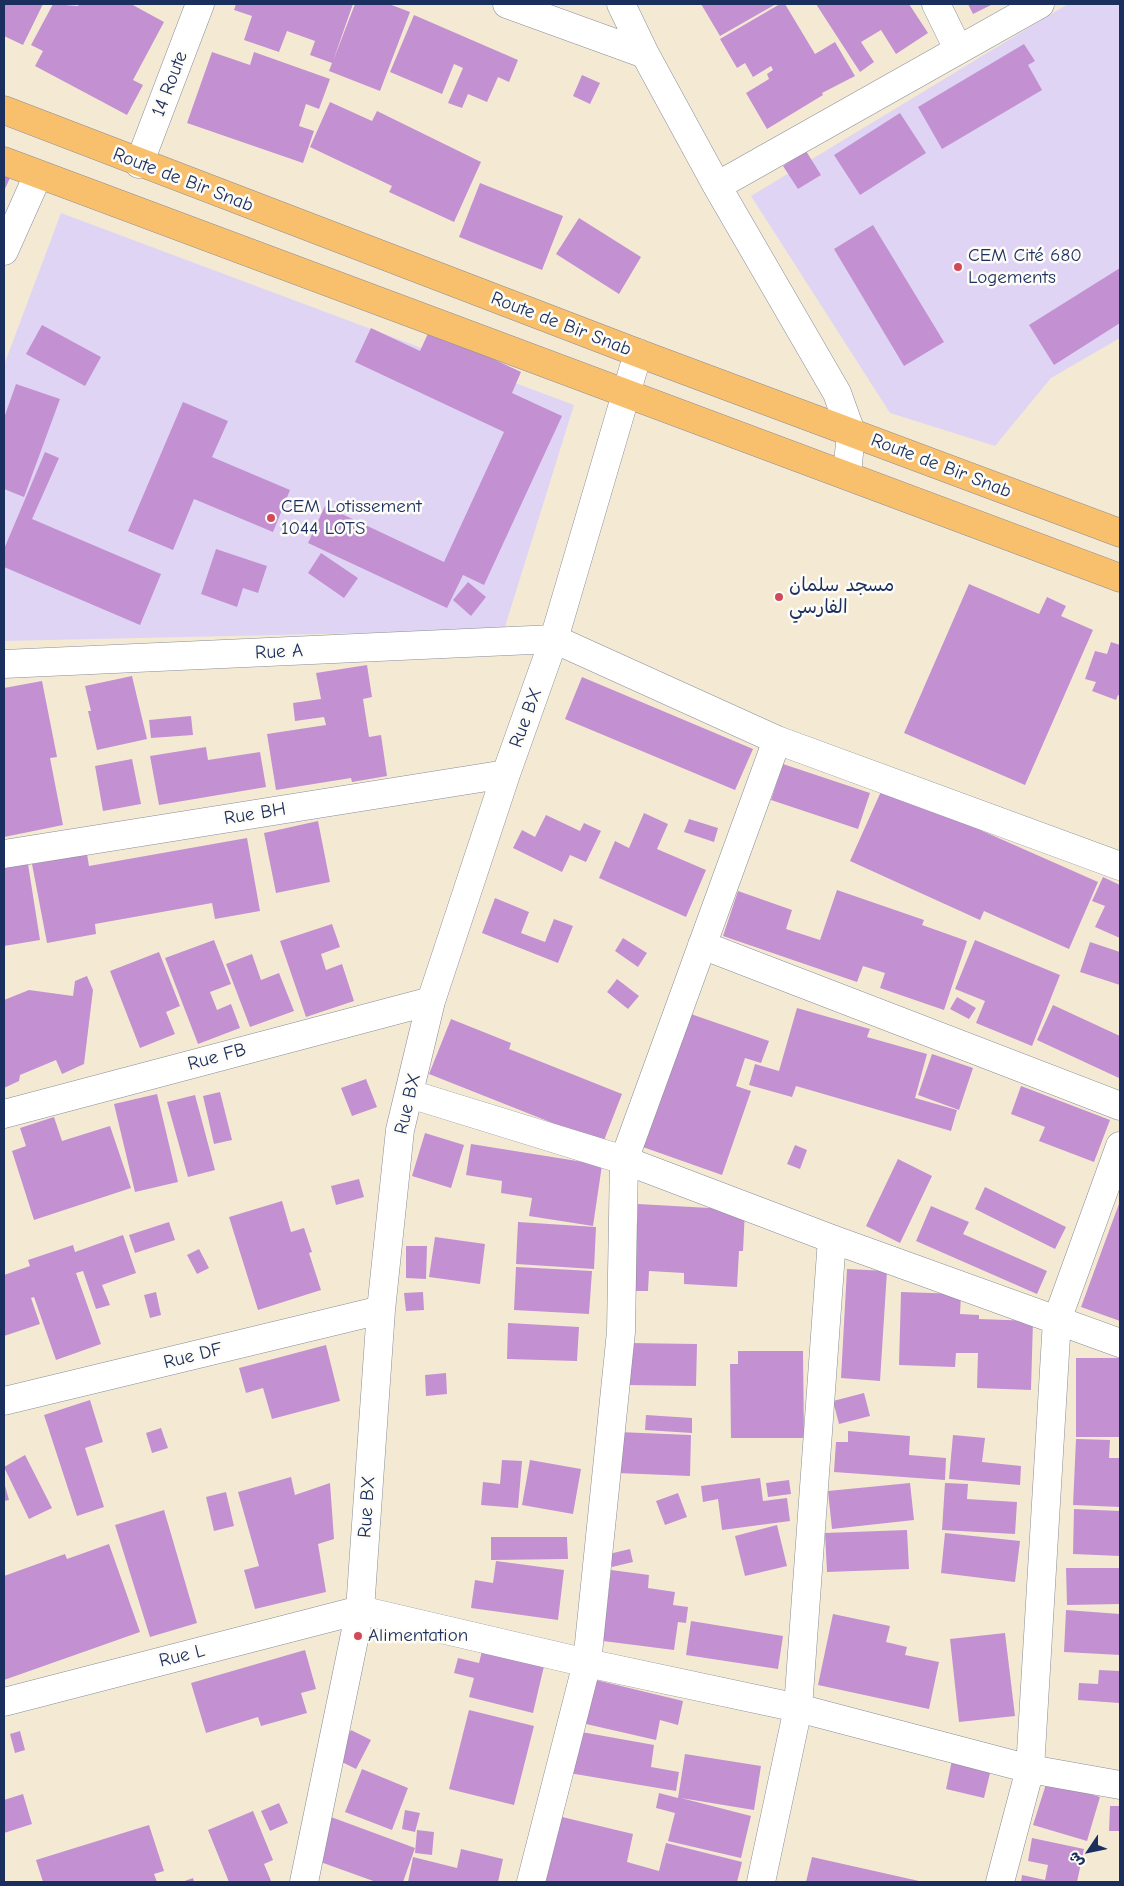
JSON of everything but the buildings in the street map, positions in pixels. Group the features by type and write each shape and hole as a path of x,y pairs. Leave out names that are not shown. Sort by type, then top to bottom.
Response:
{"main road":[{"name":"Route de Bir Snab","path":"4,110 139,164 1120,533"},
{"path":"4,161 1120,577"}],"street":[{"name":"14 Route","path":"139,164 200,4"},
{"path":"507,4 644,54"},
{"path":"620,4 644,54 717,186 837,393 851,432 847,475"},
{"path":"936,4 958,49"},
{"path":"717,186 1040,4"},
{"path":"4,251 38,175"},
{"name":"Rue BX","path":"304,1882 360,1610 381,1310 400,1130 410,1094 430,1001 506,774 554,639 638,353"},
{"path":"554,639 777,740 1120,866"},
{"name":"Rue A","path":"4,664 554,639"},
{"path":"531,1882 586,1663 621,1332 624,1160 777,740"},
{"name":"Rue BH","path":"4,854 506,774"},
{"path":"702,945 1120,1106"},
{"name":"Rue FB","path":"4,1114 430,1001"},
{"path":"410,1094 624,1160 832,1239 1120,1343"},
{"path":"1000,1882 1030,1768 1057,1320 1120,1146"},
{"path":"761,1882 798,1708 832,1239"},
{"name":"Rue DF","path":"4,1401 381,1310"},
{"path":"360,1610 586,1663 798,1708 1030,1768 1120,1785"},
{"name":"Rue L","path":"4,1702 360,1610"}],"shaded area":[{"name":"CEM Cité 680 Logements","path":"1068,4 1120,4 1120,338 1051,378 995,446 890,413 751,196"},
{"name":"CEM Lotissement 1044 LOTS","path":"61,213 574,405 504,630 4,641 4,365"}],"place":[{"name":"CEM Cité 680 Logements","path":"958,267"},
{"name":"CEM Lotissement 1044 LOTS","path":"271,518"},
{"name":"مسجد سلمان الفارسي","path":"779,597"},
{"name":"Alimentation","path":"358,1636"}]}
